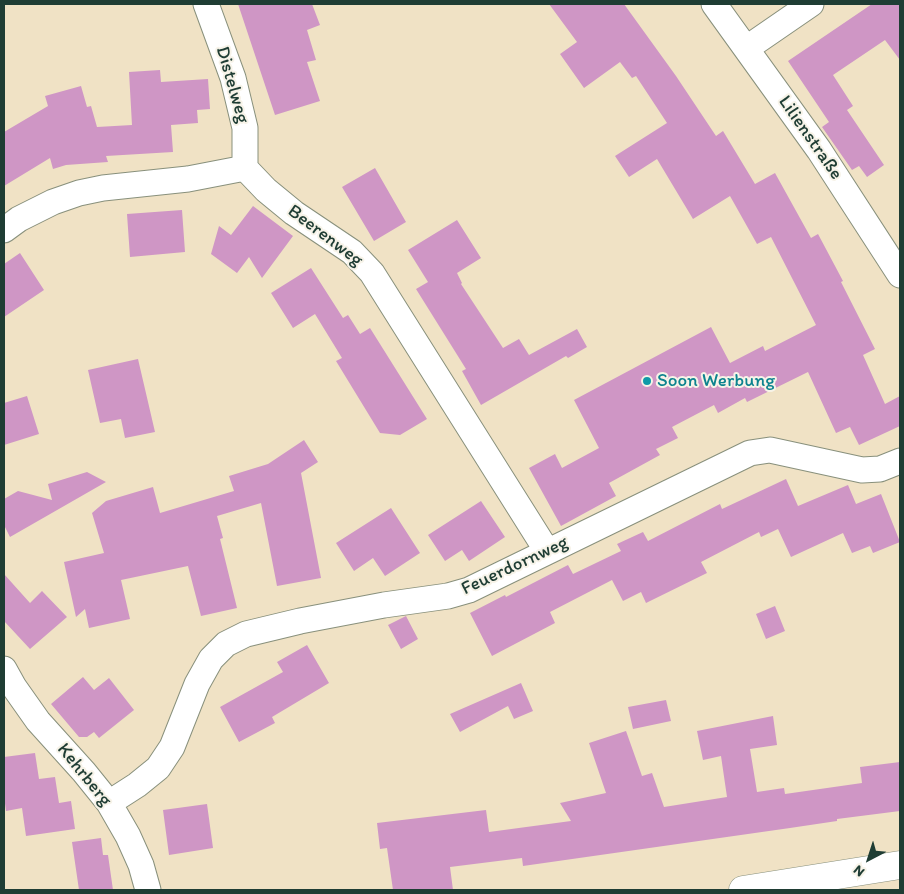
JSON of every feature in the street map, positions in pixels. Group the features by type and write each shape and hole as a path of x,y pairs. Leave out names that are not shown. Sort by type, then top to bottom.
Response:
{"main road":[{"path":"743,890 900,865"}],"street":[{"name":"Distelweg","path":"206,4 233,78 246,128 245,168"},
{"name":"Lilienstraße","path":"714,4 819,150 900,276"},
{"path":"747,48 811,4"},
{"path":"4,230 53,202 79,193 103,188 179,180 245,168"},
{"name":"Beerenweg","path":"245,168 266,190 287,207 352,252 372,273 547,551"},
{"name":"Feuerdornweg","path":"109,803 137,785 158,768 172,748 197,684 211,659 226,644 246,634 300,621 469,590 750,453 770,450 862,470 880,469 900,461"},
{"name":"Kehrberg","path":"4,669 38,721 109,803 128,836 141,865 148,890"}],"building":[{"path":"238,4 312,4 320,25 307,30 316,60 307,62 320,101 275,115"},
{"path":"549,4 624,4 716,136 723,131 755,184 775,173 811,238 818,234 843,281 841,282 875,349 863,355 885,404 900,396 900,426 859,445 850,427 836,433 808,372 747,402 745,398 718,413 714,405 672,427 678,438 656,449 660,455 609,483 616,496 561,526 529,468 555,454 562,468 599,448 574,400 711,327 730,363 763,346 765,351 816,325 771,237 757,244 730,196 693,219 657,159 629,177 615,156 667,123 636,76 632,78 620,62 584,88 560,54 577,42"},
{"path":"872,4 900,4 900,60 885,40 833,75 853,106 847,110 884,165 867,177 859,166 852,170 822,127 829,122 788,61"},
{"path":"160,70 161,82 208,79 210,109 197,110 198,123 171,125 173,152 106,156 108,162 66,165 53,169 50,158 4,186 4,132 48,106 45,96 81,86 87,107 91,106 97,127 132,125 129,72"},
{"path":"375,168 406,222 374,241 342,187"},
{"path":"253,206 293,236 262,278 249,257 237,273 211,254 219,226 231,235"},
{"path":"182,210 185,252 130,257 127,214"},
{"path":"457,220 481,258 457,273 461,284 503,348 519,339 529,355 577,329 587,347 568,358 566,356 481,405 462,371 466,369 416,289 428,282 408,250"},
{"path":"20,253 44,290 4,317 4,264"},
{"path":"311,268 343,318 348,315 360,334 370,328 427,419 400,435 380,433 336,361 342,358 315,314 293,328 271,293"},
{"path":"138,359 155,432 125,438 121,419 100,423 88,370"},
{"path":"27,396 39,434 4,445 4,403"},
{"path":"304,440 318,462 301,473 321,578 277,586 261,503 217,516 223,538 220,539 237,608 201,616 188,566 121,580 130,619 89,628 85,609 76,617 64,562 104,553 92,513 106,501 153,487 160,513 234,491 229,476 268,464"},
{"path":"87,472 106,482 10,537 4,525 4,499 18,491 52,500 48,484"},
{"path":"786,479 798,506 848,485 856,504 881,494 900,542 873,553 870,546 852,553 843,533 791,557 778,529 761,537 759,532 701,562 707,573 646,603 641,592 623,601 612,580 550,612 555,623 492,656 470,613 568,565 573,574 621,551 617,544 643,532 648,541 720,504 722,509"},
{"path":"481,501 505,537 469,561 462,550 445,561 428,535"},
{"path":"391,508 420,553 385,576 373,558 354,571 336,543"},
{"path":"4,574 30,603 42,591 67,617 30,649 4,621"},
{"path":"775,606 785,631 766,639 756,614"},
{"path":"406,616 418,639 401,649 388,625"},
{"path":"307,645 329,683 272,717 275,723 239,742 220,707 283,672 277,662"},
{"path":"83,677 94,690 109,678 134,710 99,738 94,732 87,737 79,737 51,704"},
{"path":"521,683 533,711 514,719 508,706 460,732 450,714"},
{"path":"666,700 671,721 633,729 628,707"},
{"path":"773,716 777,745 750,749 757,792 784,788 785,794 862,783 860,767 900,762 900,811 523,866 522,858 450,867 453,890 393,890 387,848 380,849 377,823 486,810 489,832 571,821 560,803 606,793 589,743 626,731 642,776 652,773 664,807 727,797 721,756 703,760 697,731"},
{"path":"35,753 39,779 55,777 59,803 71,801 75,829 26,836 22,808 6,811 4,757"},
{"path":"207,804 213,848 169,855 163,810"},
{"path":"101,838 103,855 108,855 113,890 79,890 72,842"}],"place":[{"name":"Soon Werbung","path":"647,381"}]}
